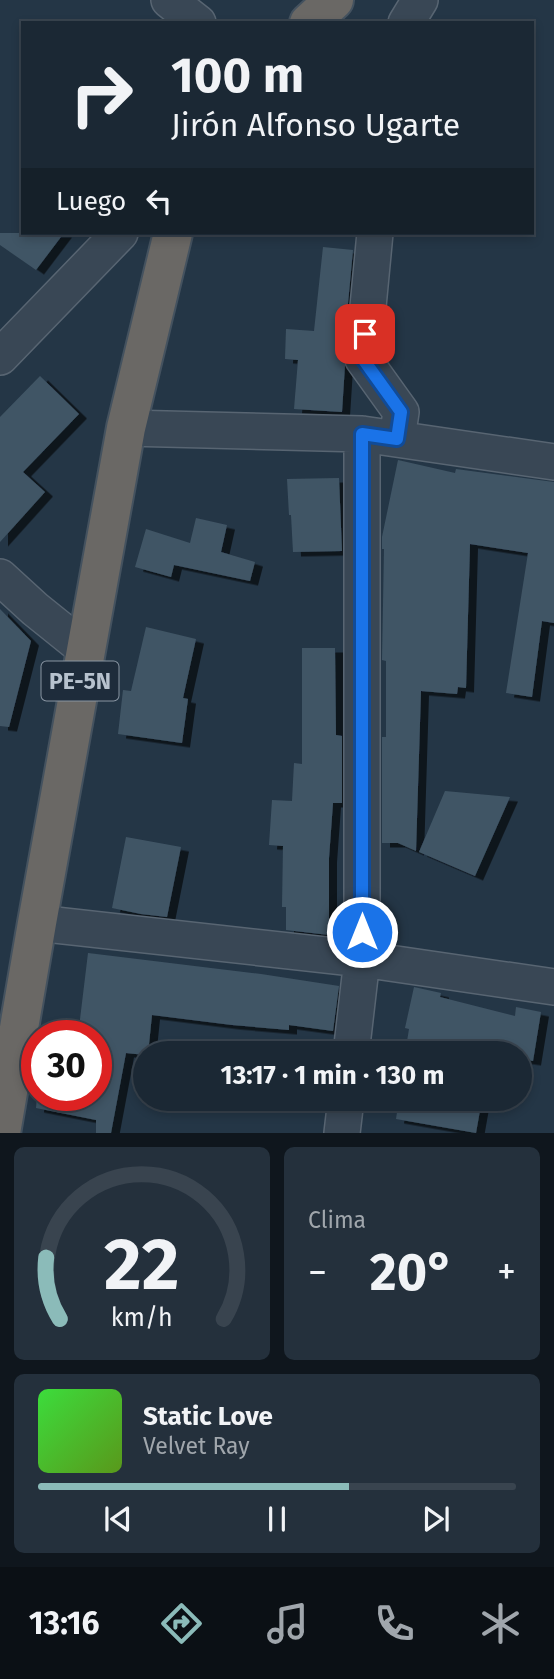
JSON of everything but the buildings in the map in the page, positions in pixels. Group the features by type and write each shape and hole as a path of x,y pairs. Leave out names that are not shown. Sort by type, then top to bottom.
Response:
{"highway":[{"path":"311,21 334,0"},
{"name":"PE-5N","path":"1,1133 126,428 173,235"}],"street":[{"path":"169,0 195,21"},
{"path":"407,21 420,0"},
{"path":"0,357 118,235"},
{"path":"375,235 363,359 401,412 397,439"},
{"path":"126,428 362,434 554,462"},
{"path":"353,1041 362,959 362,434"},
{"path":"0,577 86,650"},
{"path":"37,923 362,959 554,987"},
{"path":"342,1133 345,1111"}],"route":[{"path":"362,932 362,434 397,439 401,412 363,359 365,334"}]}
